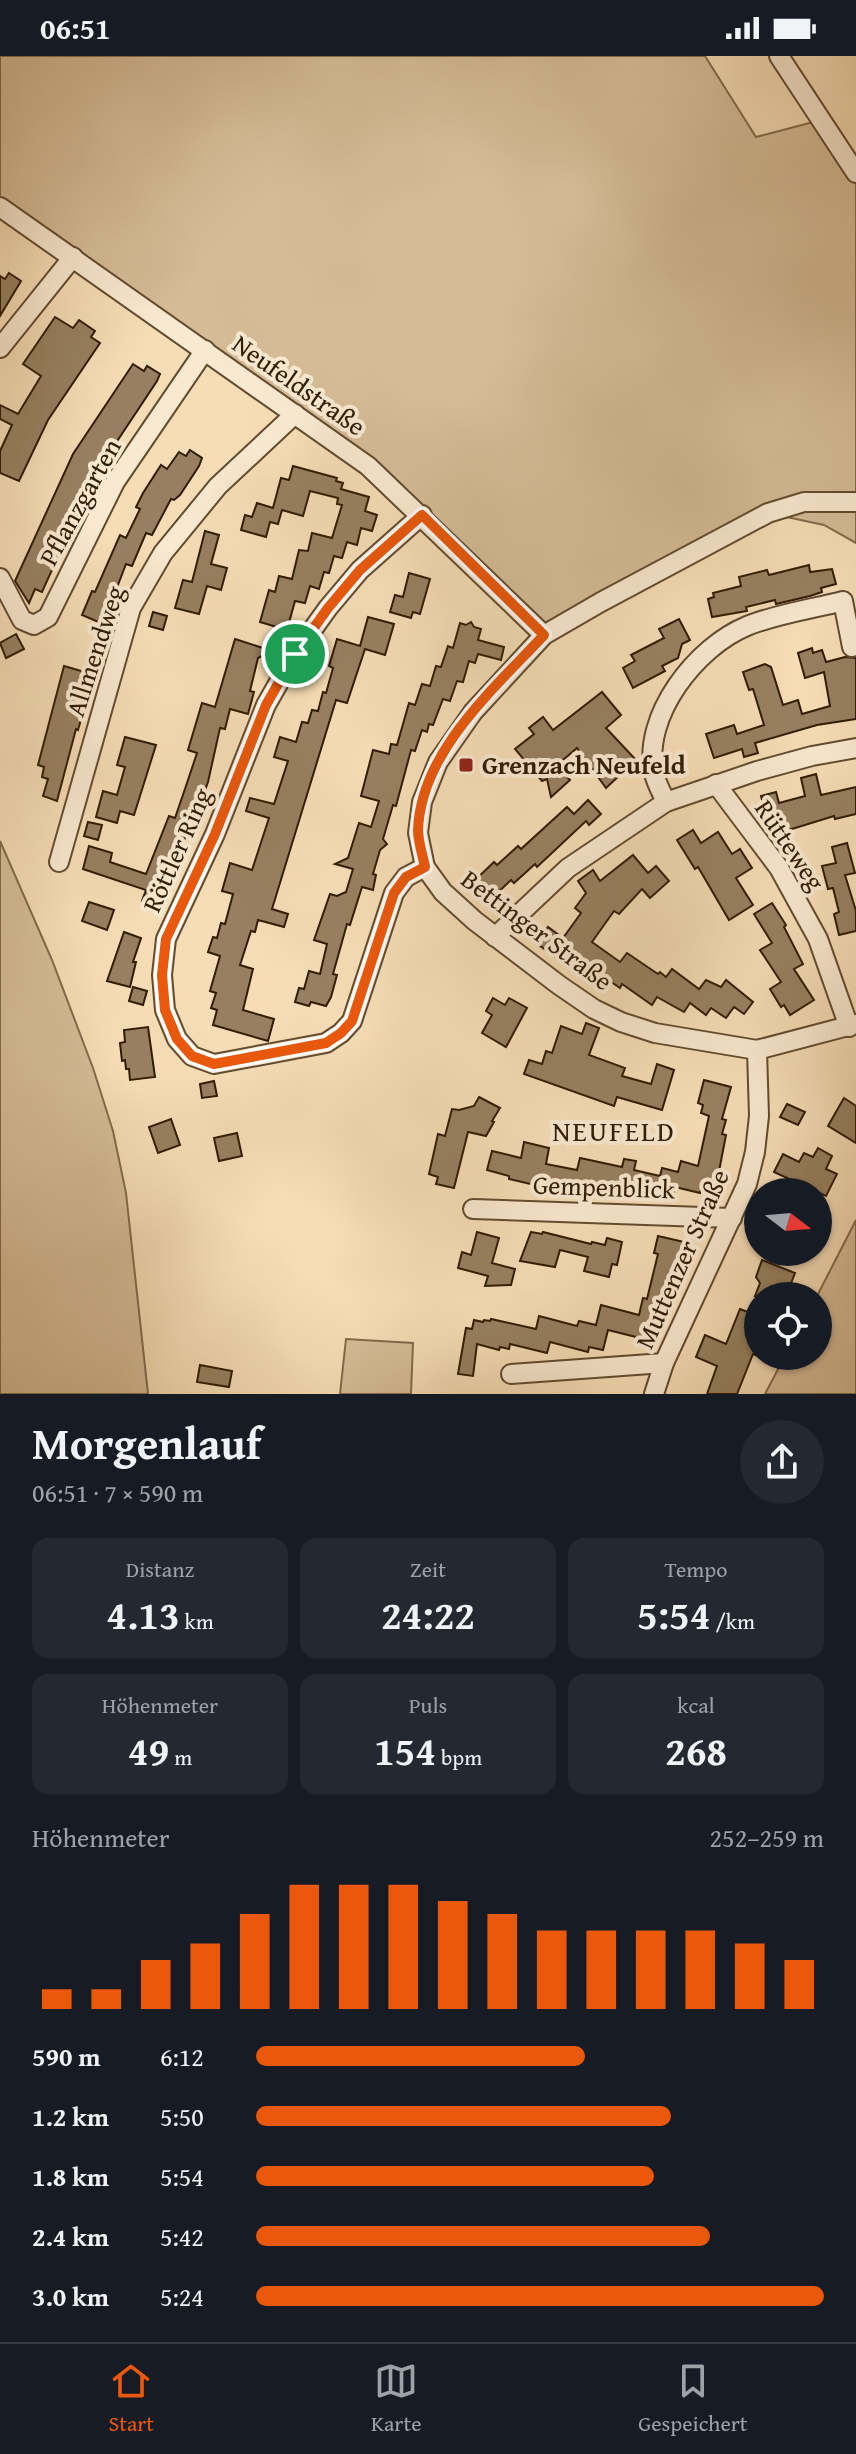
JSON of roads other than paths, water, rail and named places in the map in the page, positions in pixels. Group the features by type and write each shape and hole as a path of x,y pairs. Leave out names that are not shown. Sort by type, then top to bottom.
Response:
{"street":[{"path":"779,56 855,171"},
{"name":"Neufeldstraße","path":"0,207 368,466 544,635"},
{"path":"0,348 73,257"},
{"name":"Pflanzgarten","path":"0,578 22,620 34,625 48,617 115,482 205,350"},
{"name":"Allmendweg","path":"59,862 131,608 163,553 218,486 295,414"},
{"name":"Bettinger Straße","path":"853,1026 757,1050 655,1033 621,1022 582,1001 495,937 443,892 425,867 418,833 422,802 438,762 473,712 544,635 614,594 768,513 804,502 856,502"},
{"name":"Röttler Ring","path":"422,515 360,570 328,608 295,654 266,705 215,834 166,939 162,975 165,1010 177,1039 192,1056 214,1064 326,1043 341,1033 352,1021 394,893 406,877 425,867"},
{"path":"666,802 654,775 655,733 669,699 696,659 728,635 748,625 843,601 852,647"},
{"path":"495,937 568,868 666,802 812,756 856,748"},
{"name":"Rütteweg","path":"716,784 779,868 818,939 853,1026"},
{"name":"Muttenzer Straße","path":"654,1394 664,1363 747,1184 759,1116 757,1050"},
{"name":"Gempenblick","path":"473,1209 732,1218"},
{"path":"511,1374 664,1363"}],"place":[{"name":"Grenzach Neufeld","path":"466,765"}],"district":[{"name":"NEUFELD","path":"614,1131"}]}
